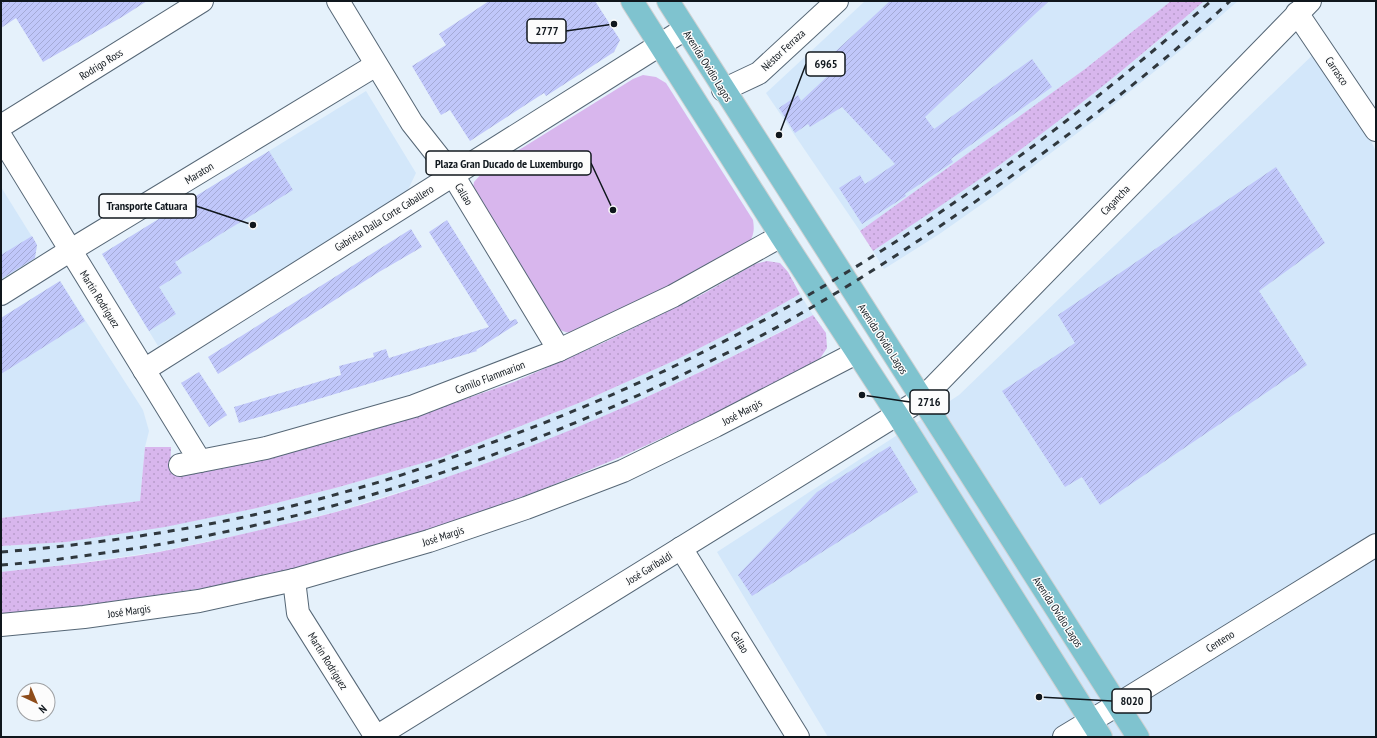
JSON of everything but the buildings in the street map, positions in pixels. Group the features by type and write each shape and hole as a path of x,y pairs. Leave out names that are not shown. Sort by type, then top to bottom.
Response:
{"main road":[{"path":"632,1 1096,729"},
{"name":"Avenida Ovidio Lagos","path":"668,1 723,90 1138,737"}],"street":[{"name":"Rodrigo Ross","path":"1,126 202,1"},
{"name":"Callao","path":"338,1 412,123 453,175 559,350"},
{"name":"Néstor Ferraza","path":"723,90 759,73 837,1"},
{"name":"Carrasco","path":"1303,7 1374,123"},
{"name":"Cagancha","path":"922,399 1303,7"},
{"name":"Gabriela Dalla Corte Caballero","path":"144,370 685,29"},
{"name":"Maraton","path":"1,294 376,65"},
{"name":"Martín Rodríguez","path":"1,137 144,370 190,463"},
{"name":"Camilo Flammarion","path":"190,463 266,448 414,406 559,350 673,296 781,236"},
{"name":"José Margis","path":"1,625 84,618 199,601 294,580 429,541 526,508 623,471 715,426 856,353"},
{"name":"José Garibaldi","path":"376,737 922,399"},
{"name":"Centeno","path":"1064,737 1096,729 1118,705 1376,545"},
{"name":"Callao","path":"681,548 798,737"},
{"name":"Martín Rodríguez","path":"294,580 298,613 376,737"}],"shaded area":[{"path":"865,1 1171,1 1085,69 860,231 766,93"},
{"path":"1171,1 1204,1 1073,110 1028,144 971,185 873,251 860,231 1085,69"},
{"path":"1204,1 1238,1 1181,50 1096,119 999,192 938,235 884,269 873,251 1026,145 1152,46"},
{"path":"1321,47 1376,151 1376,737 828,737 717,552 959,395"},
{"path":"643,75 656,77 666,83 753,220 753,235 745,248 580,332 564,332 552,323 472,192 474,182 482,173 633,79"},
{"path":"366,91 416,173 405,196 158,346 102,254"},
{"path":"1,187 37,245 34,262 1,282"},
{"path":"767,261 780,263 788,272 800,294 751,322 678,359 584,401 440,458 339,487 257,508 165,527 66,542 1,546 1,518 140,501 145,447 171,447 170,470 179,475 271,457 335,441 410,418 514,382 605,342 703,294 755,264"},
{"path":"60,281 143,410 149,431 145,447 140,502 1,518 1,318"},
{"path":"800,294 813,315 727,359 630,405 542,443 445,478 335,512 244,534 157,552 1,572 1,546 66,542 257,508 339,487 440,458 584,401 678,359 751,322"},
{"path":"813,315 826,333 827,348 819,360 699,421 623,456 475,515 386,543 292,569 211,587 58,610 1,616 1,572 100,561 159,552 322,516 398,493 459,473 520,450 639,401 756,345"}],"railway":[{"path":"1,552 92,543 183,529 273,511 378,482 443,461 519,433 628,387 709,349 777,313 843,275 907,234 971,191 1033,146 1153,51 1211,1"},
{"path":"1,565 47,561 125,550 198,537 271,522 343,503 414,482 484,458 554,431 690,371 746,344 828,298 912,245 1020,170 1074,130 1180,46 1230,1"}],"place":[{"name":"2777","path":"614,24"},
{"name":"6965","path":"779,135"},
{"name":"Plaza Gran Ducado de Luxemburgo","path":"613,210"},
{"name":"Transporte Catuara","path":"253,225"},
{"name":"2716","path":"862,395"},
{"name":"8020","path":"1039,697"}]}
